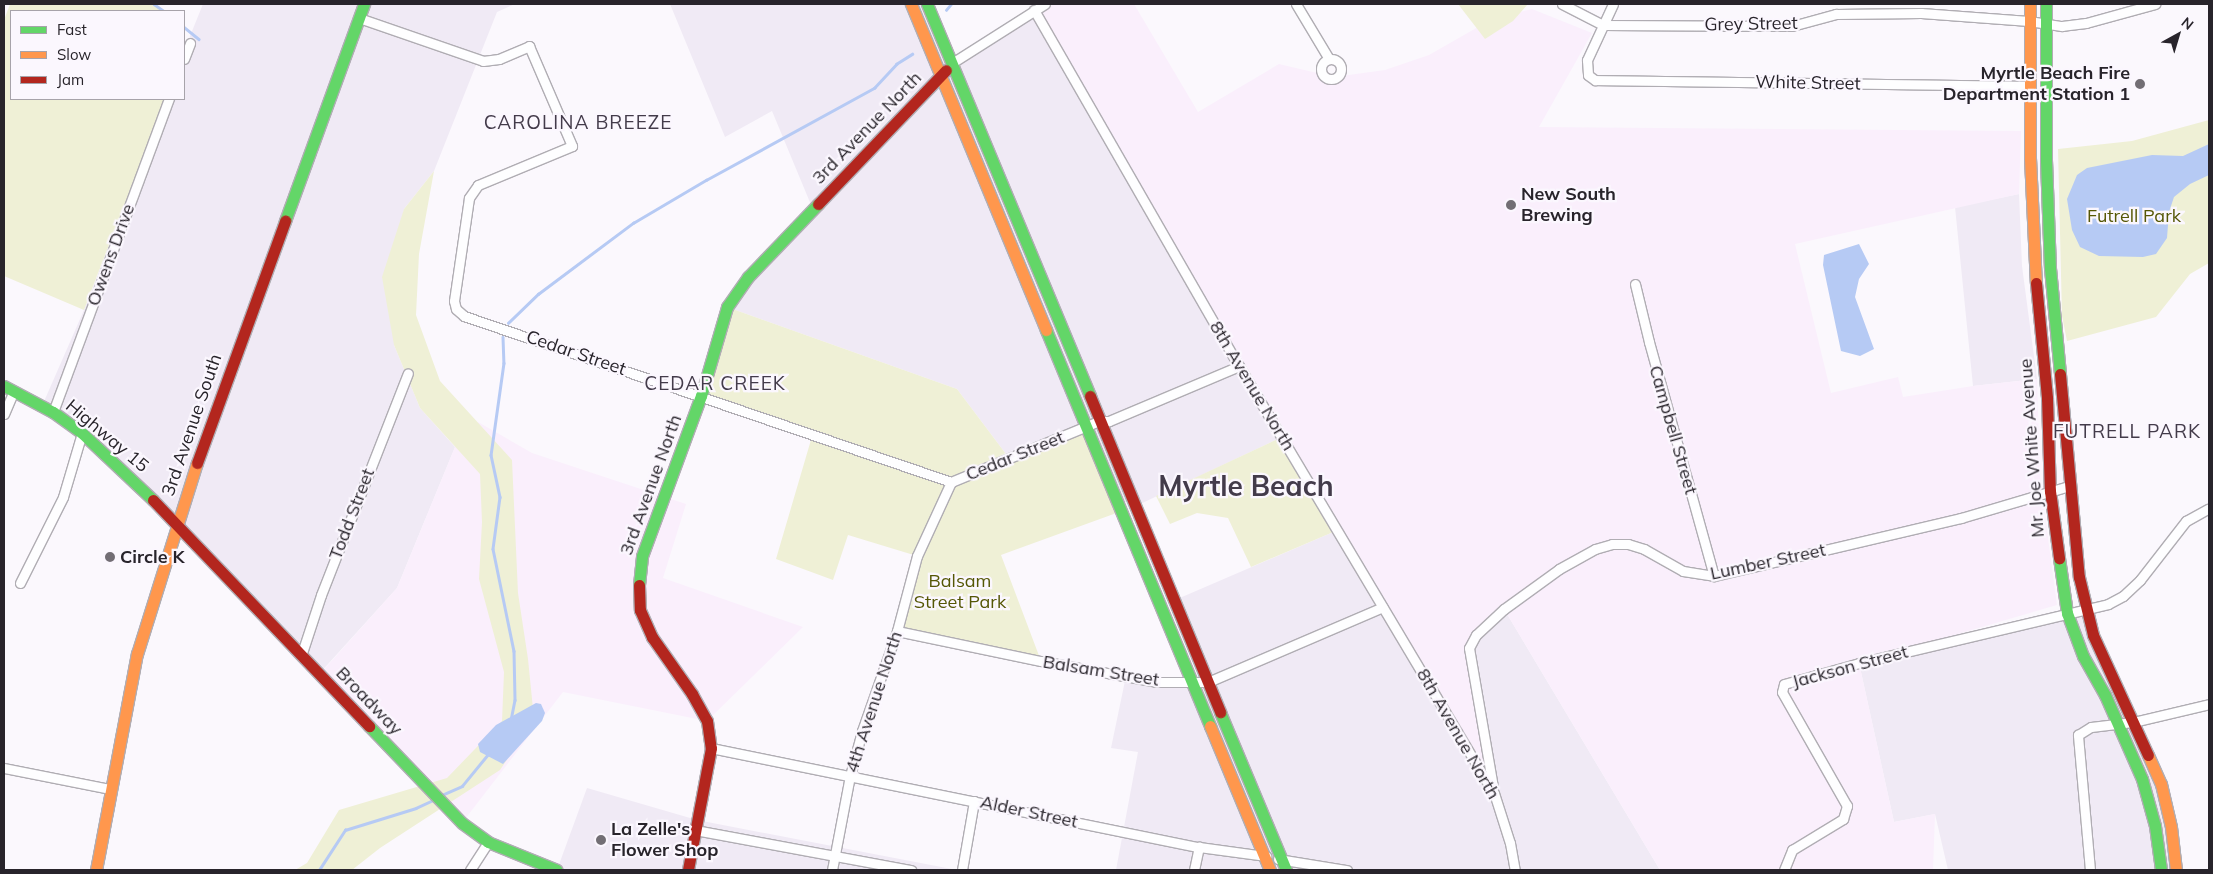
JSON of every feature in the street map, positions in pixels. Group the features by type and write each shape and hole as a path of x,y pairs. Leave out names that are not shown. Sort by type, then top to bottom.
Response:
{"main road":[{"name":"3rd Avenue South","path":"96,870 137,654 178,525 185,496 364,4"},
{"path":"911,4 1270,870"},
{"path":"927,4 1283,865"},
{"name":"Mr. Joe White Avenue","path":"2030,4 2028,21 2029,86 2035,270 2046,398 2050,491 2067,613 2083,656 2105,695 2142,779 2154,826 2161,870"},
{"name":"Mr. Joe White Avenue","path":"2046,4 2046,160 2050,268 2078,577 2093,635 2160,784 2171,827 2176,870"},
{"name":"3rd Avenue North","path":"688,870 712,748 707,721 692,694 652,637 640,610 638,590 642,556 701,396 727,308 748,277 952,63"},
{"name":"Highway 15","path":"9,388 53,412 82,433 150,496 178,525"},
{"name":"Broadway","path":"178,525 462,823 488,842 557,870"}],"street":[{"path":"952,63 1045,4"},
{"path":"1296,4 1329,59"},
{"path":"1562,4 1603,25 1613,4"},
{"name":"Grey Street","path":"1603,25 1792,26 1836,14 1921,8 2062,26 2086,23 2155,4"},
{"name":"8th Avenue North","path":"1034,10 1239,366 1494,793 1510,843 1514,870"},
{"name":"Cedar Street","path":"358,18 483,61 499,59 529,46 572,146 478,185 470,198 454,301 456,309 464,316 951,482 1100,421 1109,421 1239,366"},
{"name":"White Street","path":"1603,25 1586,60 1588,75 1595,80 2029,86"},
{"path":"185,56 190,43"},
{"name":"Owens Drive","path":"53,412 169,100"},
{"name":"Campbell Street","path":"1635,284 1649,342 1714,576"},
{"name":"Todd Street","path":"301,656 321,595 408,373"},
{"path":"4,414 9,388"},
{"path":"20,583 63,497 82,433"},
{"name":"4th Avenue North","path":"832,870 850,776 862,730 898,630 917,556 951,482"},
{"name":"Lumber Street","path":"1494,793 1469,648 1476,635 1504,609 1559,569 1595,548 1612,544 1628,544 1644,549 1683,571 1714,576 1961,518 2069,486"},
{"name":"Jackson Street","path":"1784,870 1792,850 1843,819 1847,806 1782,692 1784,684 1869,661 2108,604 2123,596 2140,580 2186,521 2209,508"},
{"name":"Balsam Street","path":"898,630 1041,661 1156,682 1208,682 1383,607"},
{"path":"2090,870 2078,735 2091,727 2133,722 2209,704"},
{"name":"Alder Street","path":"712,748 1199,847 1264,856 1283,865 1347,870"},
{"path":"4,768 110,789"},
{"path":"962,870 974,801"},
{"path":"695,830 911,870"},
{"path":"470,870 488,842"},
{"path":"1194,870 1199,847"}],"shaded area":[{"path":"203,4 515,4 497,12 434,171 404,209 394,345 420,408 455,447 397,588 319,674 177,525 42,406 84,310 165,100 185,100 185,49"},
{"path":"670,4 927,4 952,63 1033,9 1284,436 1136,506 1009,458 957,389 727,307 814,212 772,111 725,137"},
{"path":"1045,4 1134,4 1198,112 1279,64 1334,77 1385,70 1429,55 1492,19 1532,9 1592,33 1539,127 2021,131 2019,194 1795,244 1831,393 1898,377 1903,397 1973,386 2037,379 2040,478 2057,605 1859,663 1894,822 1935,814 1933,870 1660,870 1504,609 1469,648 1494,793 1034,10"},
{"path":"2019,194 2022,266 2037,379 1973,386 1955,207"},
{"path":"478,422 532,453 686,504 663,578 803,627 707,721 563,692 462,823 319,675 397,588 455,447"},
{"path":"1338,530 1469,648 1504,609 1660,870 1116,870 1138,752 1111,748 1126,676 1207,681 1175,600"},
{"path":"2086,610 2150,758 2176,870 1948,870 1935,814 1894,822 1859,663"},
{"path":"587,788 697,820 957,870 557,870"}],"green space":[{"path":"10,4 154,4 160,10 10,10 10,100 165,100 84,310 4,276 4,20"},
{"path":"1458,4 1528,4 1513,21 1485,39"},
{"name":"Futrell Park","path":"2209,120 2209,263 2190,274 2156,317 2067,341 2062,316 2058,149 2132,141"},
{"path":"434,171 419,254 416,315 440,381 512,460 518,593 528,659 534,719 500,770 380,848 352,870 295,870 307,863 339,810 447,778 502,721 504,672 479,579 482,522 480,474 420,408 394,345 382,277 404,209"},
{"name":"Balsam Street Park","path":"727,307 957,389 1009,458 1085,427 1122,511 1001,555 1041,661 897,631 917,556 848,535 833,580 776,559 813,433 701,396"},
{"path":"1284,436 1338,530 1251,567 1228,518 1197,513 1170,524 1156,496"}],"water":[{"path":"2209,144 2209,175 2190,184 2174,197 2169,212 2167,238 2156,254 2143,257 2099,256 2080,247 2072,230 2067,199 2077,175 2087,168 2152,155 2183,156"},
{"path":"1859,244 1869,264 1859,279 1855,297 1874,349 1860,356 1841,351 1823,265 1824,255"},
{"path":"536,703 541,704 545,713 542,721 503,764 480,752 478,744 496,725"}],"waterway":[{"path":"154,4 163,10"},
{"path":"946,10 951,4"},
{"path":"185,28 199,39"},
{"path":"508,323 538,294 633,223 706,180 874,88 896,64 912,54"},
{"path":"503,337 504,363 491,455 500,497 493,549 514,651 515,700 511,720"},
{"path":"442,795 462,786 489,753"},
{"path":"319,870 345,830 416,808 433,800"}],"traffic: fast":[{"path":"285,221 364,4"},
{"path":"927,4 1090,396"},
{"path":"2046,4 2046,160 2050,268 2060,374"},
{"path":"639,585 642,556 701,396 727,307 748,277 818,204"},
{"path":"1046,330 1210,726"},
{"path":"4,386 53,412 82,433 153,500"},
{"path":"2059,558 2067,613 2083,656 2105,695 2142,779 2155,826 2161,870"},
{"path":"1220,712 1286,870"},
{"path":"369,726 462,823 488,842 557,870"}],"traffic: slow":[{"path":"911,4 1046,330"},
{"path":"2030,4 2030,158 2036,283"},
{"path":"96,870 137,654 197,463"},
{"path":"1210,726 1270,870"},
{"path":"2148,755 2161,784 2171,827 2176,870"}],"traffic: jam":[{"path":"818,204 946,70"},
{"path":"197,463 285,221"},
{"path":"2036,283 2047,398 2050,491 2059,558"},
{"path":"2060,374 2079,577 2093,635 2148,755"},
{"path":"1090,396 1220,712"},
{"path":"153,500 369,726"},
{"path":"639,585 640,610 652,637 692,694 707,721 711,748 688,870"}],"place":[{"name":"Myrtle Beach Fire Department Station 1","path":"2140,84"},
{"name":"New South Brewing","path":"1511,205"},
{"name":"Circle K","path":"110,557"},
{"name":"La Zelle's Flower Shop","path":"601,840"}],"district":[{"name":"CAROLINA BREEZE","path":"578,123"},
{"name":"CEDAR CREEK","path":"715,384"},
{"name":"FUTRELL PARK","path":"2127,432"},
{"name":"Myrtle Beach","path":"1246,486"}]}
